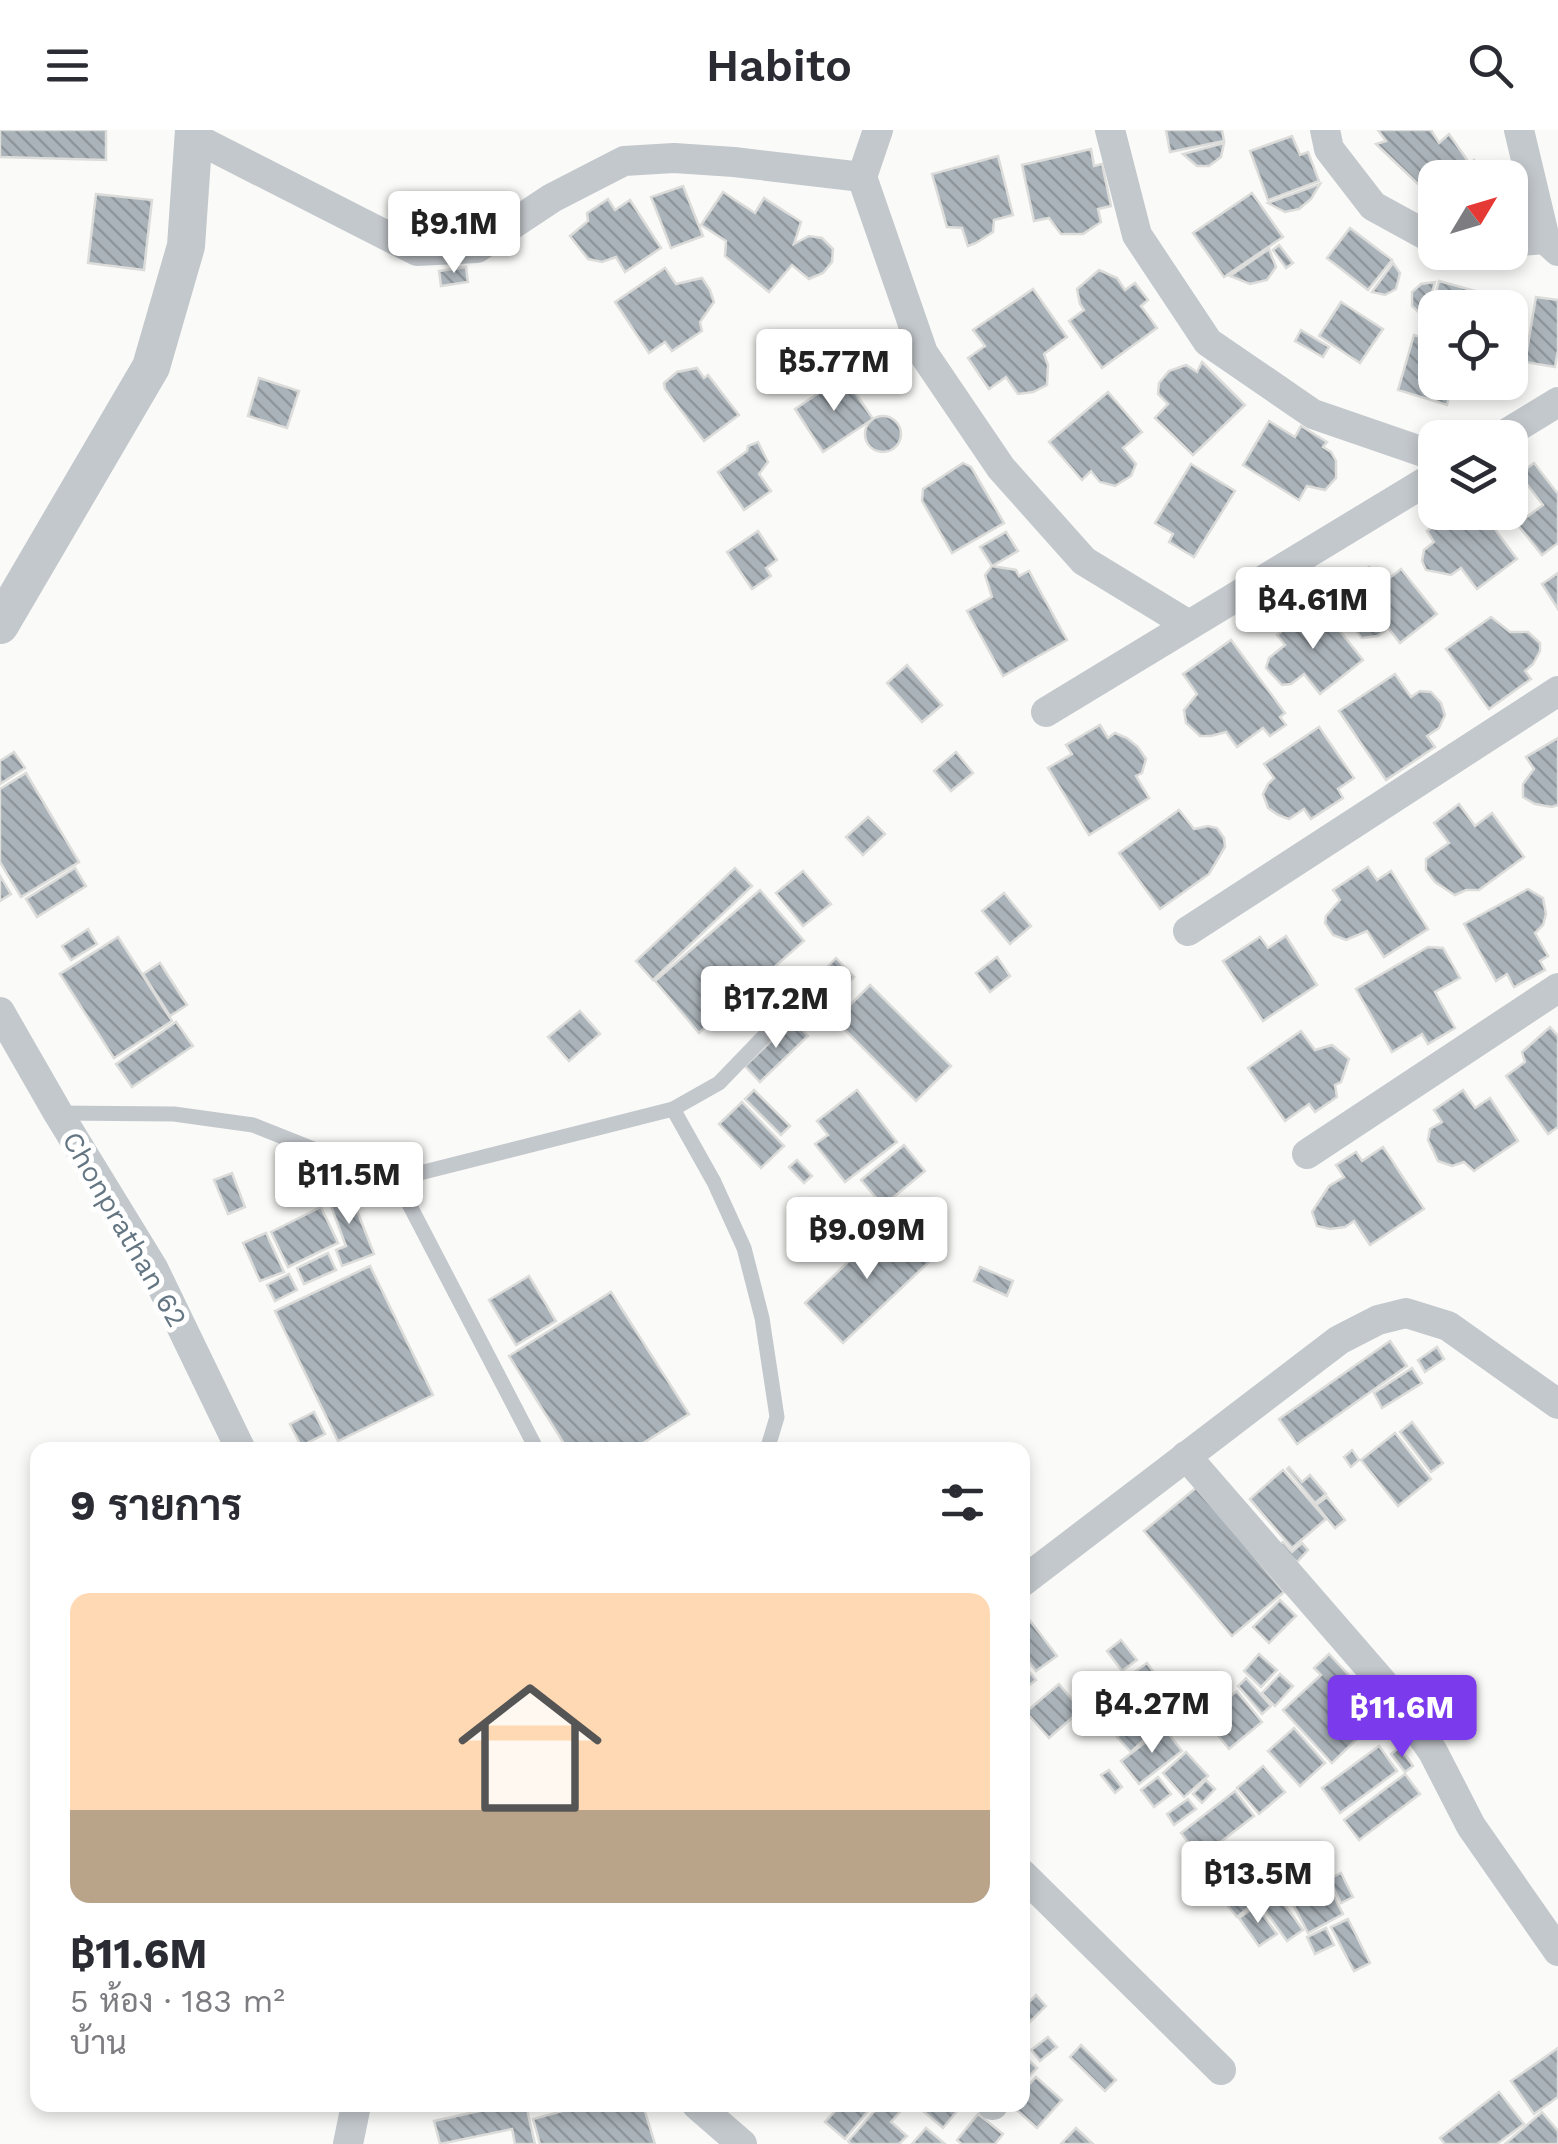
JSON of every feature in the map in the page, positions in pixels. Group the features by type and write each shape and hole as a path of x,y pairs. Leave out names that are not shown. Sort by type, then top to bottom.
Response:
{"street":[{"path":"878,130 862,177 923,354 1000,468 1084,561 1189,625"},
{"path":"1110,130 1137,236 1208,342 1313,414 1418,450"},
{"path":"1325,130 1329,149 1372,206 1418,231"},
{"path":"1519,130 1552,245"},
{"path":"0,625 152,368 186,246 195,134 417,250 477,248 552,198 624,161 674,158 734,162 862,177"},
{"path":"1528,420 1558,402"},
{"path":"1046,712 1418,486"},
{"path":"1188,931 1558,691"},
{"path":"1307,1154 1558,988"},
{"name":"Chonprathan 62","path":"0,1012 153,1268 237,1442"},
{"path":"1030,1576 1339,1340 1378,1320 1406,1313 1448,1326 1558,1404"},
{"path":"1186,1456 1396,1698 1433,1752 1471,1826 1558,1951"},
{"path":"1030,1882 1220,2070"},
{"path":"348,2144 355,2112"},
{"path":"705,2112 742,2144"}],"lane":[{"path":"58,1112 174,1114 253,1125 396,1179 673,1108 719,1083 800,999"},
{"path":"673,1108 714,1182 744,1248 762,1318 776,1416 769,1442"},
{"path":"396,1179 533,1442"}],"building":[{"path":"0,130 106,130 106,160 0,157"},
{"path":"1166,130 1222,130 1224,141 1170,152"},
{"path":"1378,130 1431,130 1439,143 1449,134 1467,160 1418,160 1418,184 1376,144 1386,141"},
{"path":"1292,136 1300,155 1308,152 1319,181 1268,200 1250,151"},
{"path":"1224,143 1221,157 1209,166 1197,166 1183,154"},
{"path":"1091,149 1094,166 1102,164 1111,206 1098,209 1101,222 1083,234 1061,234 1049,218 1034,221 1022,165"},
{"path":"998,156 1013,215 994,220 993,232 968,246 962,228 947,227 932,174"},
{"path":"1320,184 1299,209 1285,212 1268,203"},
{"path":"683,186 703,236 671,248 651,197"},
{"path":"723,192 755,213 764,198 801,222 794,244 809,236 822,238 833,249 832,262 823,273 809,279 792,265 769,292 725,256 726,241 701,225"},
{"path":"1252,193 1283,237 1224,277 1193,233"},
{"path":"96,194 152,200 144,270 88,263"},
{"path":"608,199 615,210 630,200 661,248 625,272 616,257 602,262 588,259 570,236 588,221 587,213"},
{"path":"1350,228 1392,260 1368,290 1327,258"},
{"path":"1279,245 1293,263 1286,268 1273,250"},
{"path":"1269,249 1276,267 1267,280 1250,284 1230,276"},
{"path":"1393,263 1400,273 1396,289 1385,295 1372,292"},
{"path":"466,267 468,282 441,286 439,271"},
{"path":"665,268 676,284 702,278 714,302 700,322 702,331 672,351 665,342 649,353 615,302"},
{"path":"1099,270 1117,278 1125,290 1135,283 1148,300 1141,306 1157,328 1102,368 1069,321 1084,310 1077,289"},
{"path":"1439,281 1472,290 1437,290"},
{"path":"1435,282 1433,290 1418,290 1418,312 1412,306 1412,292 1421,284"},
{"path":"1033,289 1067,337 1044,354 1047,385 1018,394 1006,377 989,389 968,358 985,346 973,330"},
{"path":"1536,297 1558,300 1555,367 1528,362"},
{"path":"1341,302 1383,329 1360,363 1319,336"},
{"path":"1301,330 1329,347 1323,357 1295,341"},
{"path":"1414,335 1418,336 1418,396 1398,390"},
{"path":"832,337 845,343 851,356 845,369 832,375 819,369 813,356 819,343"},
{"path":"1202,362 1245,405 1193,455 1155,418 1168,404 1158,394 1159,383 1169,371 1186,365 1197,372"},
{"path":"697,368 704,378 708,375 739,415 704,441 664,383 677,372"},
{"path":"844,376 873,419 823,452 795,409"},
{"path":"259,378 299,391 287,428 248,416"},
{"path":"1108,392 1142,432 1123,448 1136,464 1131,476 1115,486 1100,482 1091,471 1082,480 1049,442"},
{"path":"883,416 896,421 901,434 896,447 883,452 870,447 865,434 870,421"},
{"path":"1269,421 1295,437 1301,426 1327,442 1323,447 1336,461 1336,478 1325,490 1307,486 1299,500 1243,465"},
{"path":"758,442 768,462 759,474 771,491 744,510 718,472"},
{"path":"963,463 971,467 1004,523 952,553 922,501 923,489"},
{"path":"1534,463 1558,494 1558,543 1542,555 1522,530 1528,530 1528,516 1543,505 1528,486 1528,467"},
{"path":"1191,464 1235,491 1194,557 1169,542 1173,534 1155,523"},
{"path":"1495,530 1517,559 1477,589 1461,568 1451,575 1426,570 1422,561 1424,550 1434,542 1427,531"},
{"path":"758,531 777,560 766,568 771,576 752,589 727,552"},
{"path":"1006,532 1018,551 992,566 980,547"},
{"path":"992,566 1016,570 1019,576 1029,571 1067,640 1003,676 967,611 992,597 985,575"},
{"path":"1369,567 1382,584 1401,569 1437,614 1400,643 1388,628 1378,636 1362,638 1346,619 1348,610 1360,601 1347,584"},
{"path":"1558,573 1558,609 1542,584"},
{"path":"1311,607 1318,616 1324,611 1363,660 1320,694 1304,674 1291,684 1282,685 1266,668 1269,658 1285,645 1277,635"},
{"path":"1491,617 1510,632 1528,632 1540,643 1540,651 1525,671 1531,679 1489,709 1446,649"},
{"path":"1231,640 1285,713 1280,717 1286,725 1270,736 1263,728 1237,747 1226,732 1200,736 1186,723 1184,710 1197,694 1183,674"},
{"path":"907,665 942,705 922,722 887,683"},
{"path":"1395,674 1411,697 1420,691 1431,692 1445,715 1439,728 1427,736 1435,747 1386,780 1339,711"},
{"path":"1100,725 1108,738 1115,733 1138,747 1146,759 1142,773 1136,776 1149,798 1089,835 1048,768 1072,754 1066,745"},
{"path":"1319,727 1354,778 1338,789 1343,798 1311,819 1304,809 1289,819 1278,815 1268,808 1263,794 1274,778 1264,764"},
{"path":"1558,738 1558,805 1535,804 1523,797 1523,784 1534,769 1526,757"},
{"path":"14,752 25,768 0,784 0,761"},
{"path":"956,752 973,773 951,791 934,771"},
{"path":"26,773 79,862 21,897 0,862 0,789"},
{"path":"1459,804 1475,826 1492,813 1524,857 1479,890 1455,895 1435,882 1426,870 1426,859 1449,843 1434,823"},
{"path":"1179,810 1194,829 1217,828 1225,847 1209,874 1160,909 1119,853"},
{"path":"868,817 885,834 863,855 846,837"},
{"path":"1368,867 1377,880 1391,871 1428,929 1384,957 1367,931 1346,940 1333,935 1325,923 1340,900 1333,890"},
{"path":"75,868 86,886 37,917 26,899"},
{"path":"735,868 752,886 653,980 636,961"},
{"path":"803,871 831,904 803,926 776,893"},
{"path":"0,876 11,894 0,901"},
{"path":"1528,889 1543,898 1546,914 1535,933 1548,956 1540,961 1545,970 1514,987 1507,974 1496,981 1464,924"},
{"path":"760,890 804,941 699,1033 655,981"},
{"path":"1004,893 1031,926 1010,944 982,911"},
{"path":"88,929 97,944 71,960 62,946"},
{"path":"1286,936 1317,985 1263,1021 1223,961 1260,937 1268,948"},
{"path":"118,937 172,1021 114,1058 60,974"},
{"path":"1428,947 1443,948 1460,978 1435,992 1455,1028 1428,1044 1422,1034 1392,1052 1356,989"},
{"path":"997,957 1010,976 990,992 976,973"},
{"path":"836,958 854,977 823,1008 805,990"},
{"path":"160,963 187,1005 170,1016 143,974"},
{"path":"870,985 951,1066 916,1101 835,1020"},
{"path":"580,1011 600,1034 569,1061 548,1037"},
{"path":"793,1020 808,1036 760,1082 745,1066"},
{"path":"176,1022 193,1046 132,1087 116,1064"},
{"path":"1550,1027 1558,1036 1558,1127 1548,1134 1506,1076 1525,1062 1522,1052"},
{"path":"1301,1031 1315,1050 1332,1045 1349,1059 1341,1082 1335,1085 1337,1097 1315,1112 1309,1104 1285,1121 1248,1068"},
{"path":"754,1090 790,1126 781,1135 745,1099"},
{"path":"857,1090 897,1142 845,1182 815,1144 828,1135 817,1121"},
{"path":"1463,1090 1475,1108 1490,1098 1518,1141 1474,1171 1464,1162 1452,1166 1438,1161 1428,1140 1430,1129 1442,1122 1434,1110"},
{"path":"742,1102 784,1146 761,1168 719,1124"},
{"path":"904,1145 925,1171 883,1206 861,1180"},
{"path":"1383,1147 1424,1209 1370,1245 1354,1221 1345,1227 1317,1226 1312,1212 1329,1186 1344,1177 1336,1165 1356,1152 1362,1161"},
{"path":"797,1160 812,1176 804,1183 789,1167"},
{"path":"232,1173 245,1207 228,1214 214,1180"},
{"path":"347,1185 374,1254 342,1266 336,1250 346,1246 326,1193"},
{"path":"321,1207 338,1243 288,1267 271,1232"},
{"path":"891,1221 929,1262 843,1343 805,1303"},
{"path":"266,1233 284,1272 260,1281 243,1243"},
{"path":"328,1253 336,1270 304,1284 297,1268"},
{"path":"370,1266 433,1395 338,1441 275,1311"},
{"path":"980,1267 1013,1281 1007,1296 974,1281"},
{"path":"289,1274 297,1290 275,1301 267,1285"},
{"path":"529,1276 556,1321 516,1345 489,1300"},
{"path":"611,1292 689,1414 645,1442 563,1442 509,1356"},
{"path":"1390,1341 1407,1366 1297,1444 1279,1419"},
{"path":"1437,1347 1444,1359 1425,1372 1418,1360"},
{"path":"1412,1368 1422,1383 1382,1408 1374,1393"},
{"path":"314,1412 325,1434 299,1442 290,1424"},
{"path":"1412,1422 1443,1463 1431,1472 1400,1432"},
{"path":"1395,1433 1431,1479 1398,1506 1361,1460"},
{"path":"1352,1450 1359,1460 1351,1467 1344,1457"},
{"path":"1289,1467 1302,1482 1310,1475 1326,1494 1315,1503"},
{"path":"1283,1470 1326,1519 1292,1548 1250,1499"},
{"path":"1197,1487 1284,1592 1232,1636 1144,1531"},
{"path":"1327,1497 1345,1520 1335,1528 1316,1505"},
{"path":"1283,1542 1292,1552 1302,1543 1308,1550 1297,1562 1279,1545"},
{"path":"1280,1600 1296,1616 1269,1643 1253,1627"},
{"path":"1030,1621 1057,1656 1036,1671 1030,1663"},
{"path":"1121,1640 1137,1660 1122,1671 1107,1651"},
{"path":"1259,1654 1277,1670 1261,1687 1244,1671"},
{"path":"1329,1654 1384,1713 1332,1763 1283,1710 1321,1675 1314,1668"},
{"path":"1147,1663 1158,1678 1141,1690 1130,1675"},
{"path":"1280,1674 1293,1686 1275,1706 1262,1693"},
{"path":"1123,1676 1135,1693 1120,1705 1107,1688"},
{"path":"1246,1678 1271,1706 1262,1714 1238,1686"},
{"path":"1059,1684 1081,1710 1049,1738 1030,1717 1030,1709"},
{"path":"1237,1691 1262,1722 1229,1749 1204,1718"},
{"path":"1137,1694 1144,1701 1127,1717 1120,1709"},
{"path":"1146,1710 1160,1725 1131,1752 1117,1737"},
{"path":"1164,1728 1182,1751 1139,1784 1121,1761"},
{"path":"1294,1728 1325,1763 1300,1786 1268,1751"},
{"path":"1379,1746 1397,1771 1340,1813 1322,1788"},
{"path":"1400,1747 1413,1766 1405,1772 1391,1754"},
{"path":"1186,1752 1208,1776 1184,1797 1163,1773"},
{"path":"1263,1766 1285,1792 1259,1814 1237,1788"},
{"path":"1109,1770 1122,1787 1115,1793 1101,1775"},
{"path":"1405,1774 1420,1794 1359,1840 1344,1820"},
{"path":"1158,1777 1171,1794 1154,1807 1141,1790"},
{"path":"1206,1780 1215,1789 1202,1803 1193,1794"},
{"path":"1235,1791 1254,1816 1200,1858 1181,1833"},
{"path":"1188,1799 1196,1809 1174,1825 1167,1814"},
{"path":"1221,1859 1234,1876 1215,1890 1202,1873"},
{"path":"1320,1870 1326,1884 1296,1898 1289,1884"},
{"path":"1341,1873 1353,1897 1341,1903 1329,1879"},
{"path":"1236,1878 1255,1902 1237,1917 1218,1894"},
{"path":"1329,1887 1343,1914 1308,1933 1294,1906"},
{"path":"1276,1893 1303,1930 1287,1941 1260,1904"},
{"path":"1256,1906 1277,1934 1259,1946 1239,1918"},
{"path":"1348,1919 1370,1963 1354,1971 1331,1927"},
{"path":"1326,1928 1334,1945 1315,1954 1307,1937"},
{"path":"1036,1995 1046,2006 1030,2022 1030,2001"},
{"path":"1048,2037 1057,2047 1040,2061 1031,2050"},
{"path":"1081,2045 1116,2080 1105,2091 1070,2057"},
{"path":"1558,2048 1558,2097 1534,2114 1511,2081"},
{"path":"1036,2077 1062,2100 1037,2128 1019,2112 1030,2112 1030,2083"},
{"path":"1499,2092 1524,2124 1497,2144 1445,2144 1440,2138"},
{"path":"474,2112 528,2112 535,2144 515,2144 512,2129 440,2144 434,2121"},
{"path":"558,2112 645,2112 655,2144 540,2144 533,2119"},
{"path":"834,2112 867,2112 845,2139 825,2122"},
{"path":"874,2112 900,2112 891,2122 907,2136 899,2144 848,2141"},
{"path":"924,2112 956,2112 943,2128"},
{"path":"1542,2112 1558,2131 1558,2144 1505,2144"},
{"path":"978,2114 1003,2134 995,2144 962,2144 957,2140"},
{"path":"926,2128 945,2144 912,2144"},
{"path":"1076,2128 1093,2144 1061,2144"}]}
